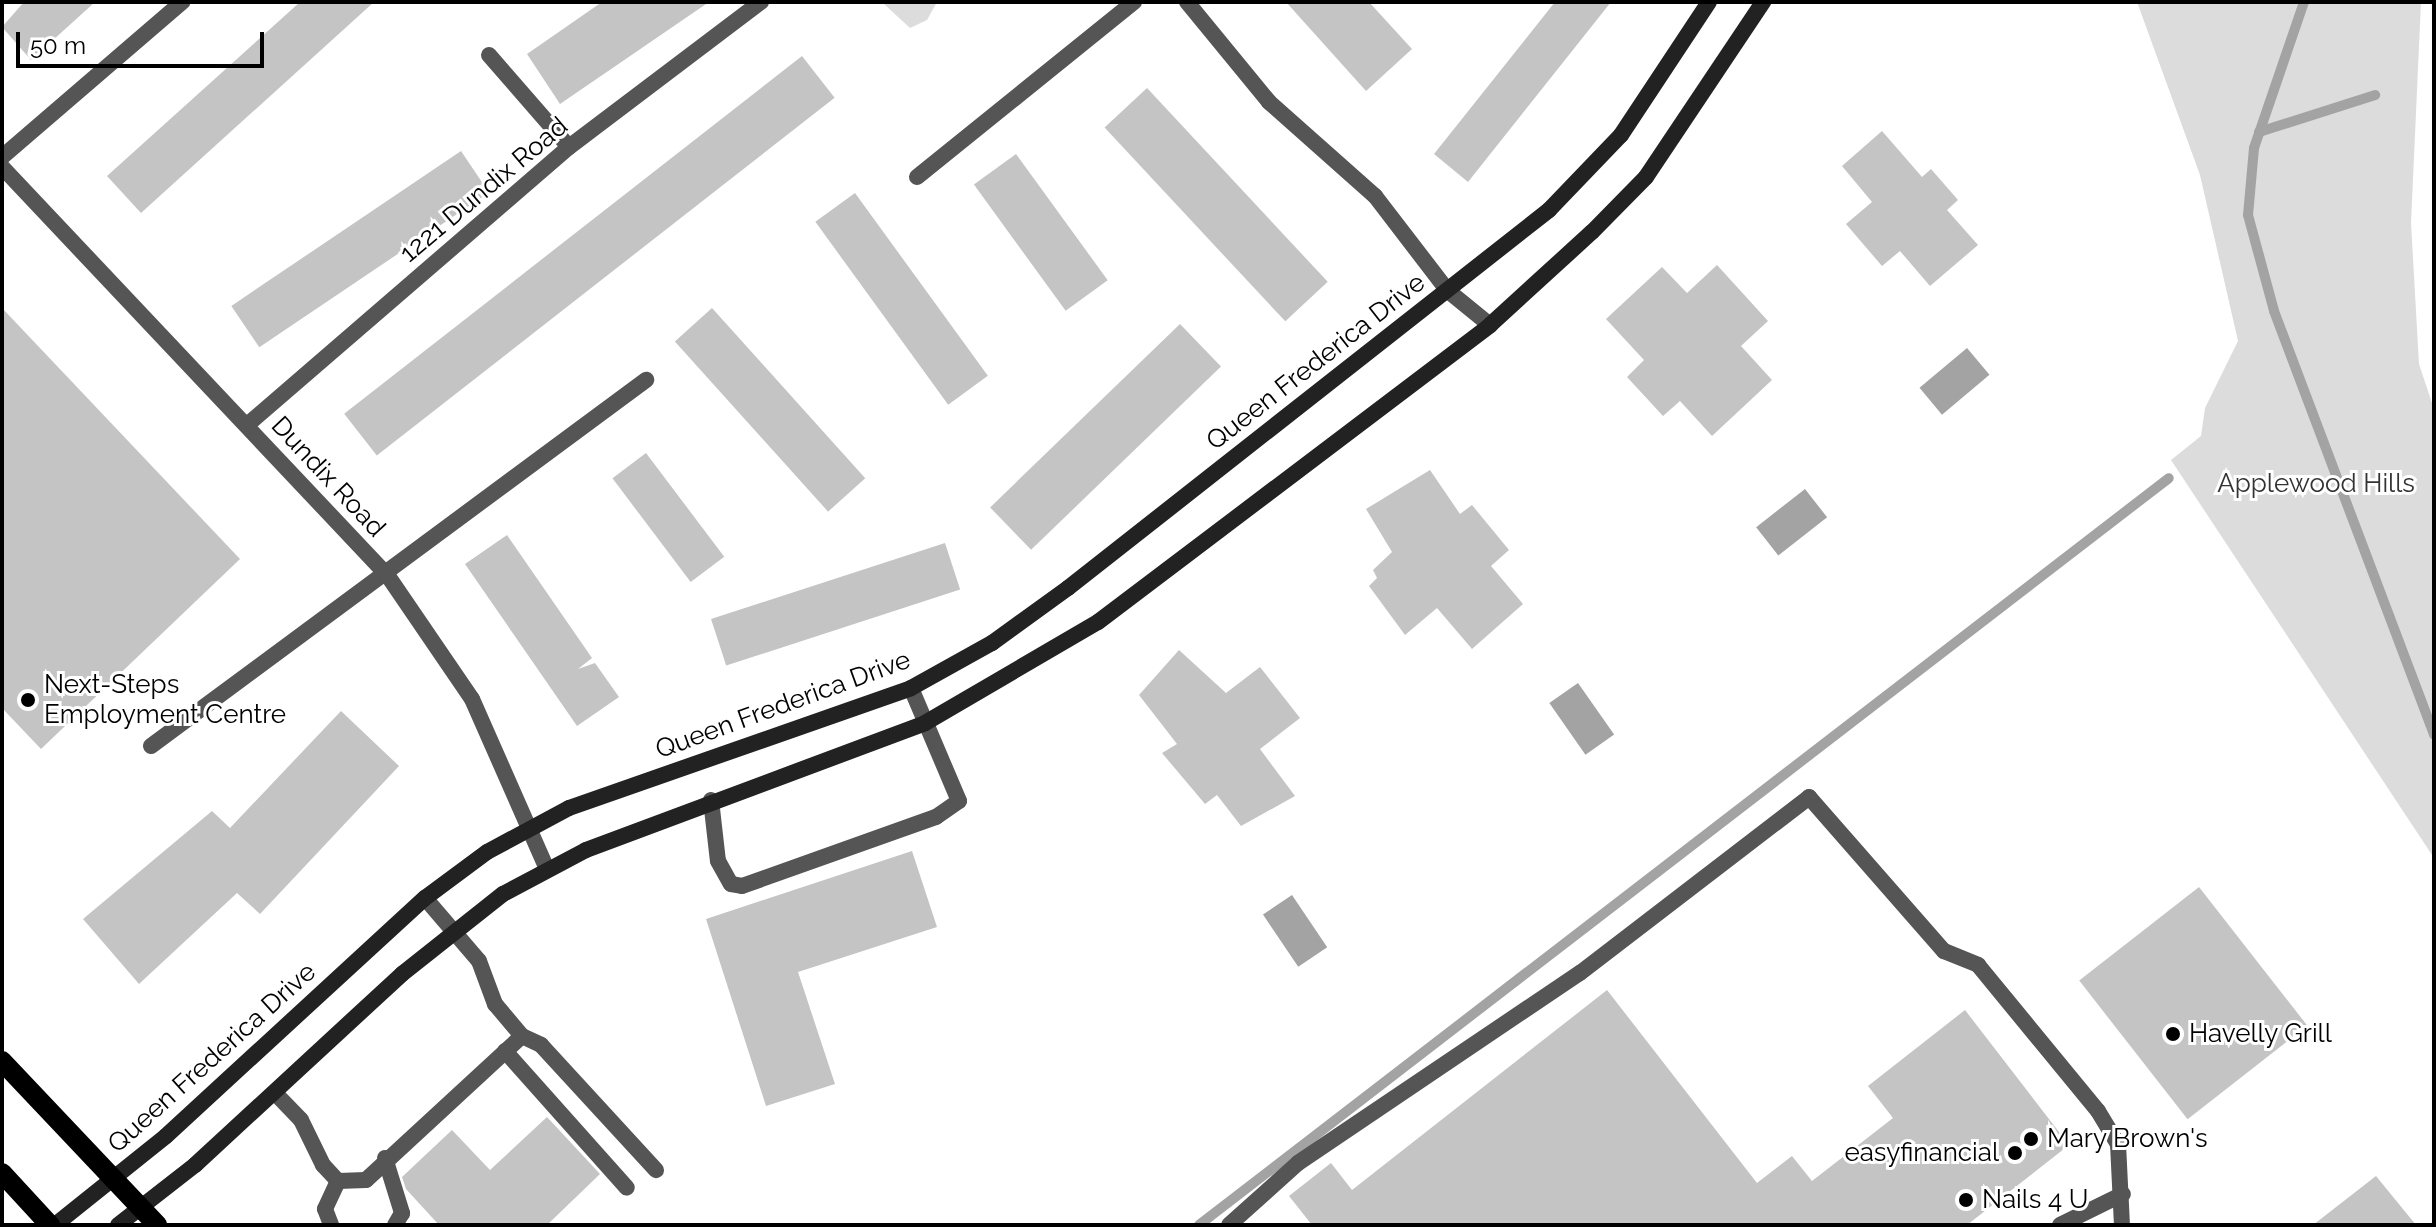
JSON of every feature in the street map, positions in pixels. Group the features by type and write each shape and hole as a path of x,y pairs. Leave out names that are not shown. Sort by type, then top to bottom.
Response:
{"main road":[{"path":"2,1061 157,1225"},
{"path":"2,1173 53,1225"}],"street":[{"path":"2,157 182,2"},
{"name":"1221 Dundix Road","path":"247,425 569,147 761,2"},
{"path":"917,177 1134,2"},
{"path":"1187,2 1269,102 1375,196 1447,290 1490,325"},
{"name":"Queen Frederica Drive","path":"53,1225 113,1179 425,898 528,827 911,688 992,643 1068,588 1549,210 1621,135 1672,67 1709,2"},
{"path":"118,1225 275,1093 454,930 547,869 711,800 840,760 925,723 1098,622 1490,325 1646,177 1763,2"},
{"path":"489,55 569,147"},
{"name":"Dundix Road","path":"2,167 388,576 472,699 511,776 528,827 547,869"},
{"path":"151,746 310,626 388,576 646,380"},
{"path":"711,800 718,861 731,884 742,886 936,817 959,801 911,688"},
{"path":"1229,1225 1298,1163 1580,973 1809,797 1944,951 1978,965 2098,1111 2118,1144 2123,1194 2122,1225"},
{"path":"425,898 454,930 522,1036 541,1045 656,1170"},
{"path":"275,1093 301,1120 323,1165 338,1181 366,1180 385,1158 522,1036"},
{"path":"505,1051 627,1188"},
{"path":"385,1158 402,1213 395,1225"},
{"path":"331,1225 325,1209 338,1181"},
{"path":"2060,1225 2123,1194"}],"green space":[{"path":"937,2 927,20 910,28 884,4"},
{"name":"Applewood Hills","path":"2137,2 2421,2 2411,223 2419,364 2434,409 2434,858 2171,460 2201,436 2205,408 2238,341 2200,175"}],"shaded area":[{"path":"1967,348 1989,375 1942,415 1920,388"},
{"path":"1805,489 1827,517 1778,556 1756,527"},
{"path":"1578,683 1614,735 1585,755 1549,703"},
{"path":"1292,895 1327,947 1298,967 1263,915"}],"building":[{"path":"24,2 95,2 31,60 2,27"},
{"path":"300,2 374,2 141,213 107,176"},
{"path":"602,2 709,2 560,104 527,54"},
{"path":"1286,2 1369,2 1412,49 1366,91"},
{"path":"1555,2 1611,2 1468,182 1434,154"},
{"path":"802,56 835,98 377,455 344,414"},
{"path":"1147,88 1328,282 1285,321 1105,128"},
{"path":"1882,131 1922,177 1931,169 1958,200 1947,210 1978,245 1930,286 1900,251 1882,266 1846,224 1872,202 1842,166"},
{"path":"461,151 489,192 259,347 231,306"},
{"path":"1016,154 1108,280 1066,311 974,185"},
{"path":"855,193 988,376 948,405 815,222"},
{"path":"1717,265 1768,321 1741,346 1772,380 1712,436 1680,401 1663,416 1627,377 1644,360 1606,319 1662,267 1687,293"},
{"path":"2,308 240,559 41,749 2,708"},
{"path":"712,308 865,478 828,512 675,341"},
{"path":"1180,324 1221,366 1031,550 990,507"},
{"path":"646,453 724,557 691,582 612,478"},
{"path":"1430,470 1460,514 1472,505 1509,550 1491,566 1523,604 1472,649 1437,608 1405,635 1369,586 1377,578 1373,570 1392,552 1366,509"},
{"path":"507,535 592,658 578,669 595,663 619,697 577,726 465,564"},
{"path":"945,543 960,590 726,666 711,619"},
{"path":"1179,650 1226,693 1260,667 1300,718 1260,749 1295,796 1241,826 1217,795 1205,804 1162,753 1177,744 1139,695"},
{"path":"341,711 399,766 260,914 237,893 139,984 83,919 212,811 230,828"},
{"path":"912,851 937,927 798,972 835,1084 766,1106 706,919"},
{"path":"2199,887 2307,1026 2188,1119 2079,981"},
{"path":"1607,990 1757,1183 1792,1156 1812,1181 1893,1118 1868,1086 1965,1010 2069,1145 1967,1225 1312,1225 1289,1196 1331,1163 1352,1190"},
{"path":"547,1117 600,1174 547,1225 439,1225 406,1189 402,1177 452,1130 490,1170"},
{"path":"2376,1176 2416,1225 2313,1225"}],"waterway":[{"path":"2304,2 2254,148 2248,215 2274,311 2434,735"},
{"path":"2259,132 2375,95"},
{"path":"1199,1225 2169,478"}],"place":[{"name":"Next-Steps Employment Centre","path":"28,700"},
{"name":"Havelly Grill","path":"2173,1034"},
{"name":"Mary Brown's","path":"2031,1139"},
{"name":"easyfinancial","path":"2015,1153"},
{"name":"Nails 4 U","path":"1966,1200"}]}
